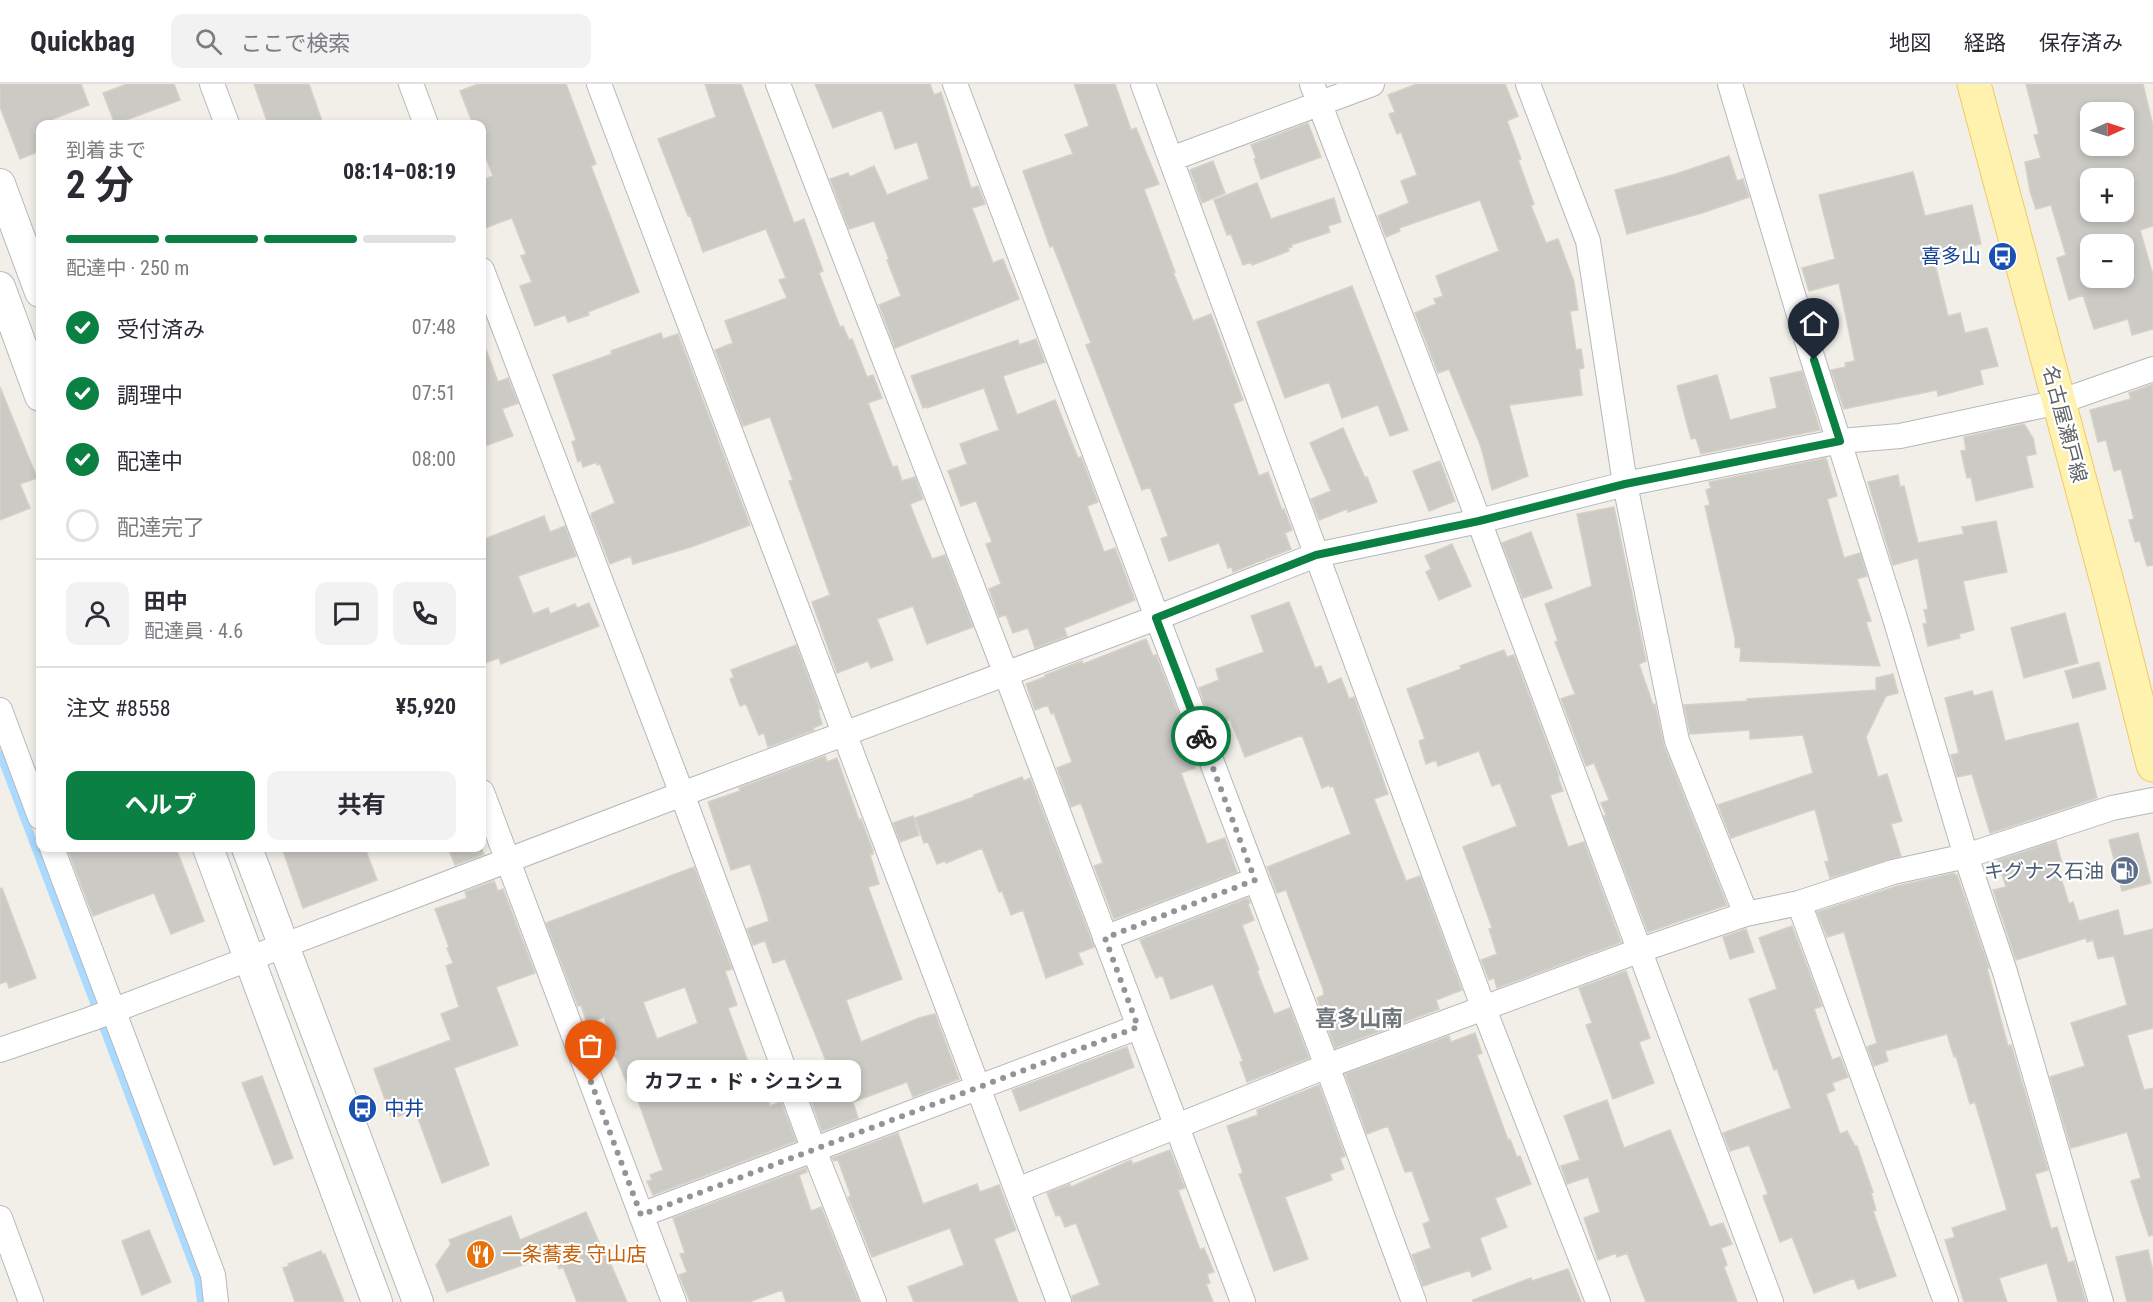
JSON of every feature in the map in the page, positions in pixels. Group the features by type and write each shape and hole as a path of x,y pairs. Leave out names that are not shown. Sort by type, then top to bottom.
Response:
{"main road":[{"name":"名古屋瀬戸線","path":"1974,84 2110,593 2153,765"}],"street":[{"path":"212,84 226,120"},
{"path":"411,84 424,120"},
{"path":"599,84 1059,1302"},
{"path":"778,84 1006,674 1243,1302"},
{"path":"955,84 1327,1066 1414,1302"},
{"path":"1143,84 1484,1009 1598,1302"},
{"path":"1171,159 1315,94 1372,84"},
{"path":"1528,84 1588,241 1625,484 1677,741 1746,914"},
{"path":"1730,84 1966,856 2005,972 2101,1302"},
{"path":"1315,94 1479,521 1771,1302"},
{"path":"0,183 36,281"},
{"path":"486,281 814,1150 874,1302"},
{"path":"0,287 36,385"},
{"path":"0,1050 106,1014 681,794 1156,618 1316,555 1479,521 1625,484 1840,441 1900,436 2059,402 2153,369"},
{"path":"0,710 36,806"},
{"path":"1017,1190 1327,1066 1638,951 1746,914 1799,903 1893,872 1966,856 2112,808 2153,800"},
{"path":"486,803 674,1302"},
{"path":"53,852 106,1014 213,1275 216,1302"},
{"path":"209,852 377,1302"},
{"path":"249,852 418,1302"},
{"path":"1105,938 1255,880"},
{"path":"1799,903 1946,1302"},
{"path":"641,1215 1138,1027"},
{"path":"0,1218 31,1302"}],"building":[{"path":"0,84 81,84 89,105 53,120 36,120 36,153 20,159 0,107"},
{"path":"127,84 174,84 180,100 126,120 113,120 103,93"},
{"path":"254,84 309,84 322,120 267,120"},
{"path":"478,84 566,84 596,164 591,166 639,292 568,322 565,315 535,326 520,286 532,282 521,256 526,254 512,218 486,228 486,179 493,176 486,158 486,120 471,120 460,91"},
{"path":"705,84 741,84 794,223 804,219 823,271 819,273 840,327 843,326 849,340 852,339 867,377 873,375 882,398 868,403 889,458 893,467 897,466 902,481 915,477 923,499 910,504 932,559 945,555 973,627 927,644 913,606 877,619 893,660 871,668 868,661 837,673 812,602 830,595 789,481 793,480 770,417 743,426 715,350 733,343 725,321 787,298 779,280 786,278 766,229 703,252 658,139 716,117"},
{"path":"815,84 930,84 934,95 941,92 971,188 978,186 985,204 972,208 993,263 1003,259 1019,299 895,348 879,305 901,296 887,260 889,259 874,221 849,229 830,179 848,173 850,177 874,166 887,195 929,179 917,142 895,149 882,110 833,128"},
{"path":"1074,84 1115,84 1131,130 1136,128 1159,184 1144,189 1175,272 1173,272 1193,321 1211,314 1243,400 1233,404 1259,476 1268,472 1292,530 1285,533 1291,549 1233,572 1232,567 1228,568 1219,543 1169,561 1161,539 1168,536 1150,487 1142,490 1086,345 1091,343 1053,246 1050,247 1023,171 1073,154 1065,135 1089,126"},
{"path":"1417,84 1505,84 1518,116 1507,121 1534,204 1531,206 1546,243 1558,239 1574,282 1578,310 1570,311 1576,350 1581,349 1584,368 1579,369 1582,395 1509,405 1528,476 1492,490 1481,447 1449,369 1438,373 1415,313 1436,304 1434,299 1443,296 1436,276 1499,251 1480,200 1399,228 1400,231 1386,237 1378,216 1409,203 1401,181 1417,175 1401,132 1397,134 1389,114 1395,112 1388,95"},
{"path":"2026,84 2143,84 2153,126 2153,226 2140,230 2153,275 2153,329 2132,335 2128,319 2094,329 2083,295 2069,300 2057,258 2066,255 2051,205 2036,209 2030,191 2025,162 2041,158 2034,135 2039,134"},
{"path":"1308,123 1321,157 1261,179 1251,145"},
{"path":"1729,156 1737,181 1743,179 1749,197 1627,234 1615,190 1676,174"},
{"path":"1213,161 1225,193 1202,203 1190,170"},
{"path":"1913,172 1925,216 1972,205 1981,244 1933,256 1948,316 1960,313 1965,333 1987,328 1998,366 1980,370 1983,384 1938,396 1937,390 1844,409 1831,370 1846,367 1845,363 1855,361 1839,283 1809,291 1802,268 1835,259 1819,195"},
{"path":"1257,183 1271,219 1334,198 1341,222 1328,226 1330,232 1291,245 1292,247 1288,248 1289,251 1252,265 1251,262 1243,265 1231,234 1227,235 1214,200"},
{"path":"1352,286 1408,430 1390,436 1378,405 1342,418 1329,382 1285,398 1257,322"},
{"path":"661,333 663,339 678,334 750,525 691,547 633,564 631,556 610,564 591,516 592,513 615,503 600,464 597,465 597,462 583,467 581,460 578,462 572,442 576,440 553,375 612,354 611,351"},
{"path":"1036,339 1045,362 1003,376 1017,415 1055,400 1078,458 1081,457 1098,502 1087,506 1104,552 1115,548 1135,600 1064,628 1067,636 1035,648 1028,628 1013,633 1006,615 999,617 989,589 1001,584 986,544 992,542 976,501 961,506 948,471 967,464 960,444 999,430 984,388 923,408 911,376 1018,340 1019,345"},
{"path":"486,349 498,382 508,378 518,403 502,409 513,436 486,446"},
{"path":"1802,371 1820,430 1701,454 1696,438 1691,439 1677,386 1717,375 1730,420 1777,408 1770,378"},
{"path":"2153,384 2153,565 2147,566 2140,541 2135,542 2129,520 2134,519 2121,469 2114,471 2106,440 2098,442 2090,410 2131,399 2129,393"},
{"path":"0,387 36,478 20,484 30,508 0,520"},
{"path":"2024,424 2033,438 2036,454 2026,456 2033,487 1976,501 1971,477 1967,478 1961,451 1966,450 1964,437"},
{"path":"1343,428 1377,502 1348,512 1347,509 1319,520 1311,499 1331,491 1310,443"},
{"path":"1826,458 1837,496 1827,499 1844,558 1860,553 1867,576 1857,579 1871,621 1866,622 1880,666 1740,661 1741,648 1735,647 1735,638 1705,506 1710,505 1706,490 1711,488 1709,482"},
{"path":"1440,461 1455,501 1429,511 1413,471"},
{"path":"1898,475 1900,487 1904,486 1918,543 1964,534 1962,527 1996,521 2007,572 1963,581 1974,630 1959,634 1960,638 1928,646 1923,624 1927,623 1924,610 1928,609 1918,558 1893,565 1868,482"},
{"path":"1614,507 1646,661 1639,664 1653,705 1655,704 1664,746 1727,905 1648,932 1604,816 1606,815 1601,803 1609,800 1594,763 1586,766 1561,699 1575,694 1555,642 1558,641 1545,604 1592,586 1577,514"},
{"path":"544,516 550,532 565,526 576,556 518,576 533,614 548,608 550,614 575,604 577,608 589,603 599,626 501,664 499,658 486,663 486,538"},
{"path":"1531,532 1552,588 1523,598 1502,543"},
{"path":"1452,544 1471,586 1439,600 1426,572 1431,569 1425,556"},
{"path":"1289,602 1315,668 1321,666 1328,684 1341,678 1349,699 1354,697 1388,794 1374,799 1406,881 1420,876 1462,990 1436,1000 1439,1009 1335,1048 1317,998 1324,995 1323,989 1286,890 1277,893 1267,867 1351,834 1333,786 1322,788 1302,735 1245,757 1230,719 1213,726 1199,688 1219,680 1216,669 1264,652 1251,616"},
{"path":"2065,613 2078,663 2024,678 2011,628"},
{"path":"1146,639 1153,656 1156,655 1187,736 1185,738 1195,768 1181,773 1207,844 1225,838 1237,872 1114,919 1094,866 1103,863 1081,803 1071,807 1057,768 1072,762 1054,713 1051,714 1048,705 1035,710 1026,684 1082,661 1083,664"},
{"path":"796,645 820,709 818,709 822,724 813,728 814,730 768,747 764,733 759,735 746,704 740,706 730,679 734,677 731,670"},
{"path":"1504,650 1507,657 1514,655 1559,776 1563,791 1550,795 1568,847 1584,842 1621,942 1497,988 1494,978 1489,980 1481,960 1497,954 1489,929 1492,928 1463,847 1517,826 1500,783 1492,786 1479,751 1438,766 1436,760 1426,764 1419,741 1425,739 1407,689"},
{"path":"2099,662 2106,689 2073,698 2065,671"},
{"path":"1893,674 1898,693 1886,696 1866,737 1878,777 1887,774 1902,821 1891,824 1901,856 1830,878 1825,862 1829,861 1815,809 1731,838 1718,805 1813,773 1803,735 1750,739 1750,730 1690,734 1684,705 1876,690 1876,678"},
{"path":"1972,691 1974,696 1992,691 2005,741 2078,723 2097,798 1990,833 1972,774 1957,777 1951,755 1959,753 1945,698"},
{"path":"825,756 827,762 837,758 859,820 861,819 873,851 870,855 879,884 868,887 902,979 846,1000 861,1042 919,1018 935,1014 959,1079 913,1097 907,1082 853,1102 858,1118 822,1131 808,1092 812,1090 806,1074 828,1066 785,959 773,963 765,941 753,945 747,929 769,921 750,864 731,870 708,802"},
{"path":"1022,777 1024,781 1030,778 1094,947 1078,953 1083,964 1046,978 1023,910 1011,915 1002,891 999,892 982,848 946,863 945,861 937,864 928,842 924,843 915,818"},
{"path":"913,816 919,835 900,842 893,823"},
{"path":"2138,833 2151,883 2122,891 2109,840"},
{"path":"2056,841 2062,863 2057,865 2069,904 2073,902 2079,921 2118,910 2124,936 2153,929 2153,1028 2127,1035 2144,1090 2153,1088 2153,1235 2149,1236 2131,1181 2141,1178 2127,1132 2071,1148 2050,1077 2085,1066 2071,1023 2127,1005 2114,956 2098,959 2093,940 2087,942 2086,938 2016,960 1993,890 2006,887 1998,860"},
{"path":"69,852 178,852 204,921 171,934 154,893 93,916"},
{"path":"283,852 366,852 377,880 303,908"},
{"path":"450,852 483,852 484,854 455,865"},
{"path":"694,867 732,969 725,971 737,1005 728,1008 757,1086 763,1084 770,1106 781,1102 796,1141 653,1195 647,1181 652,1180 650,1175 663,1170 631,1081 627,1083 615,1055 618,1054 604,1017 587,1023 581,1005 578,1006 546,923","holes":["685,987 698,1023 657,1039 643,1002"]},
{"path":"1954,873 1957,875 1989,968 1987,968 2008,1046 2011,1045 2048,1170 2035,1174 2051,1229 2057,1227 2068,1263 2074,1261 2086,1302 2058,1302 2047,1263 1999,1278 2007,1302 1964,1302 1945,1240 1955,1237 1952,1228 2007,1210 1975,1102 1970,1104 1947,1034 1885,1051 1888,1061 1874,1066 1867,1047 1877,1043 1844,932 1827,937 1817,912 1897,886"},
{"path":"494,881 498,891 503,889 535,973 496,987 518,1045 454,1068 489,1165 442,1183 415,1110 392,1119 374,1069 451,1040 441,1014 459,1007 446,966 453,963 435,909 467,898 465,892"},
{"path":"2,888 36,978 9,988 7,981 0,984 0,889"},
{"path":"1248,898 1254,920 1242,925 1259,970 1257,971 1274,1014 1290,1008 1309,1058 1247,1082 1240,1062 1243,1061 1213,984 1171,999 1163,977 1156,978 1140,940"},
{"path":"1792,926 1822,1006 1814,1009 1832,1060 1840,1057 1848,1077 1832,1083 1835,1090 1826,1094 1840,1134 1847,1131 1857,1146 1873,1192 1871,1193 1876,1210 1873,1211 1896,1276 1858,1289 1854,1278 1814,1293 1792,1237 1780,1242 1763,1196 1768,1194 1749,1145 1730,1151 1723,1133 1791,1108 1777,1069 1774,1070 1749,999 1777,989 1759,938"},
{"path":"1746,929 1754,952 1730,959 1723,937"},
{"path":"1626,971 1650,1038 1639,1042 1654,1083 1613,1099 1586,1025 1592,1023 1579,988"},
{"path":"1475,1033 1482,1053 1477,1055 1508,1140 1510,1139 1517,1157 1520,1156 1531,1184 1495,1198 1507,1227 1480,1238 1491,1269 1472,1277 1470,1270 1423,1286 1412,1255 1431,1248 1423,1224 1430,1221 1412,1171 1405,1172 1388,1126 1367,1134 1345,1074 1449,1036 1451,1042"},
{"path":"1127,1047 1134,1067 1020,1111 1012,1090"},
{"path":"262,1076 293,1158 274,1165 242,1083"},
{"path":"1319,1085 1345,1156 1340,1158 1344,1169 1330,1174 1332,1180 1285,1197 1308,1259 1274,1271 1239,1174 1243,1173 1227,1126 1258,1115 1257,1110"},
{"path":"1607,1100 1624,1148 1670,1130 1710,1227 1723,1223 1732,1244 1721,1248 1727,1265 1724,1267 1737,1302 1646,1302 1627,1253 1617,1257 1616,1253 1598,1260 1584,1218 1600,1212 1588,1177 1567,1184 1561,1166 1580,1160 1564,1116"},
{"path":"898,1133 923,1204 977,1184 980,1192 999,1185 1016,1230 994,1239 1018,1302 914,1302 908,1287 964,1265 950,1228 872,1257 848,1197 851,1196 838,1160 834,1161 832,1158"},
{"path":"1170,1150 1185,1188 1178,1190 1200,1250 1204,1248 1214,1272 1207,1274 1210,1283 1206,1284 1213,1302 1073,1302 1072,1296 1100,1285 1076,1223 1065,1227 1060,1215 1056,1216 1047,1193 1070,1184 1071,1187 1131,1160 1133,1164"},
{"path":"806,1168 807,1172 799,1175 811,1211 821,1207 859,1302 786,1302 782,1290 749,1302 690,1302 679,1275 687,1272 680,1254 685,1253 673,1218"},
{"path":"586,1212 627,1302 577,1302 563,1267 559,1269 553,1254 447,1292 436,1265 451,1244 449,1240 511,1216 520,1240"},
{"path":"149,1230 171,1282 142,1295 122,1241"},
{"path":"2148,1250 2153,1271 2153,1302 2127,1302 2116,1257"},
{"path":"321,1251 323,1255 325,1254 344,1302 295,1302 283,1268"},
{"path":"1568,1269 1581,1302 1473,1302 1473,1300 1531,1278 1532,1281"}],"waterway":[{"path":"0,754 36,849"},
{"path":"37,852 198,1278 201,1302"}],"way so far":[{"path":"591,1082 641,1215 1138,1027 1105,938 1255,880 1201,736"}],"place":[{"name":"喜多山","path":"2002,256"},
{"name":"キグナス石油","path":"2125,871"},
{"name":"カフェ・ド・シュシュ","path":"591,1082"},
{"name":"中井","path":"363,1108"},
{"name":"一条蕎麦 守山店","path":"481,1254"}],"district":[{"name":"喜多山南","path":"1359,1018"}],"route":[{"path":"1201,736 1156,618 1316,555 1479,521 1625,484 1840,441 1814,360"}]}
